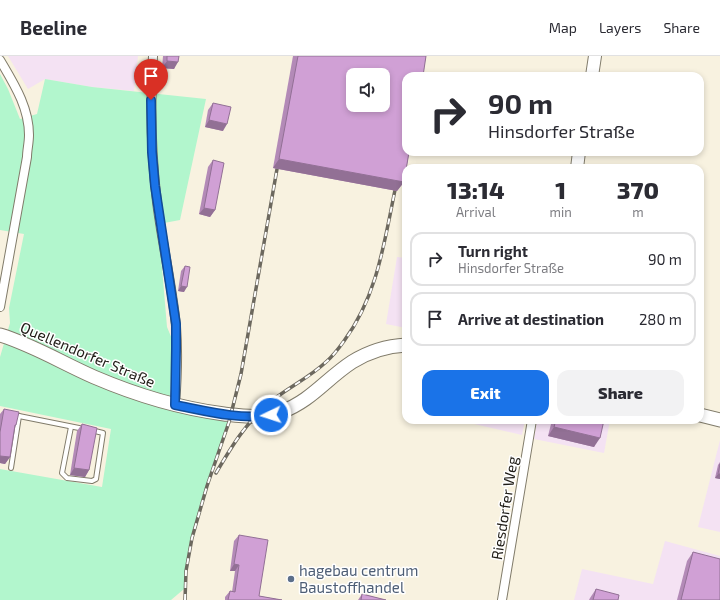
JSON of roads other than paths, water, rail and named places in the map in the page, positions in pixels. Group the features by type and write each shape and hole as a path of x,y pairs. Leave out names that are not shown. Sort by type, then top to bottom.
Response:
{"main road":[{"path":"593,72 595,56"},
{"name":"Quellendorfer Straße","path":"0,335 37,348 76,369 143,396 175,405 242,416 263,416 278,413 300,404 343,369 361,357 382,348 402,346"},
{"path":"704,416 720,420"}],"street":[{"path":"153,56 151,111 152,152 158,207 176,324 175,405"},
{"path":"0,60 16,86 25,108 29,136 27,158 0,307"},
{"name":"Riesdorfer Weg","path":"502,600 531,424"}],"lane":[{"path":"6,413 103,432 96,479 92,481 67,478 62,472 71,426"},
{"path":"11,468 19,416"}],"railway":[{"path":"185,600 186,571 192,538 207,486 229,422 241,374 277,169"},
{"path":"216,473 233,445 260,411 329,360 355,324 372,288 378,269 395,190"}],"place":[{"name":"hagebau centrum Baustoffhandel","path":"291,579"}]}
